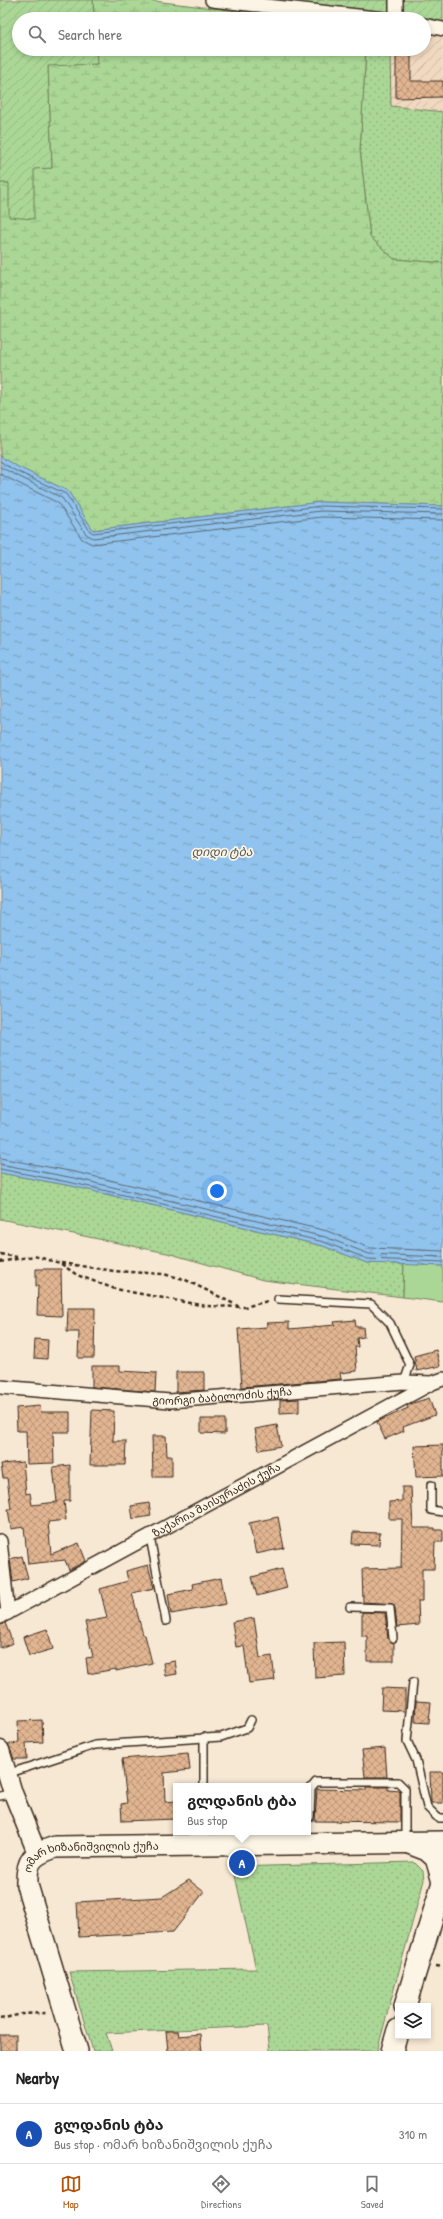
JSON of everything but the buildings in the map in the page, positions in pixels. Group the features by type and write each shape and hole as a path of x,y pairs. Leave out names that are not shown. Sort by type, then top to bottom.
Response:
{"main road":[{"name":"ომარ ხიზანიშვილის ქუჩა","path":"77,2051 27,1885 26,1869 37,1853 55,1847 204,1842 443,1842"},
{"path":"406,2003 443,1882 436,1858 427,1850 407,1843"},
{"path":"392,2051 395,2039"}],"street":[{"path":"212,0 321,12"},
{"path":"396,0 396,12"},
{"path":"431,26 443,29"},
{"name":"გიორგი ბაბილოძის ქუჩა","path":"0,1387 170,1401 404,1382 438,1381"},
{"name":"ზაქარია მაისურაძის ქუჩა","path":"4,1615 438,1381"},
{"path":"0,1541 4,1615"},
{"path":"0,1750 7,1774 7,1795 37,1853"}],"lane":[{"path":"278,1299 371,1304 390,1323 410,1365 404,1382"},
{"path":"431,1486 431,1510 443,1512"},
{"path":"150,1537 166,1621"},
{"path":"350,1607 390,1608 393,1638"},
{"path":"413,1682 407,1741 416,1760 426,1807 438,1818 443,1818"},
{"path":"7,1774 95,1745 221,1737 247,1728 251,1720"},
{"path":"204,1737 204,1783"},
{"path":"311,1788 316,1782 398,1782 405,1789 407,1843"}],"path":[{"path":"0,1254 18,1257"},
{"path":"0,1262 18,1257 34,1256 60,1263 114,1271 163,1274 184,1279 239,1307"},
{"path":"60,1263 77,1275 115,1289 206,1306 239,1307 278,1299"},
{"path":"0,2019 22,2014 46,2013"}],"shaded area":[{"path":"431,35 443,37 443,112 391,106 390,56 431,56"}],"green space":[{"path":"0,0 93,0 94,12 12,12 12,56 96,56 97,64 48,66 52,168 34,169 34,219 9,217 9,183 0,183"},
{"path":"93,0 146,0 245,12 94,12"},
{"path":"273,0 443,0 443,25 431,22 431,12 368,12"},
{"path":"96,56 366,56 360,150 370,237 394,259 443,263 443,506 321,502 93,530 68,491 14,465 0,456 0,183 9,183 34,168 52,168 48,65 97,64"},
{"path":"366,56 390,56 391,106 443,112 443,263 394,259 370,237 360,150"},
{"path":"0,1173 72,1186 323,1246 367,1263 404,1264 403,1297 263,1280 167,1253 0,1219"},
{"path":"404,1264 443,1266 443,1302 403,1297"},
{"path":"414,1862 423,1871 424,1880 377,2051 270,2051 267,2026 106,2033 112,2051 93,2051 69,1972 256,1969 233,1867"}],"water":[{"name":"დიდი ტბა","path":"0,456 14,465 68,491 93,530 321,502 443,506 443,1266 367,1263 323,1246 72,1186 0,1173"}],"place":[{"name":"გლდანის ტბა","path":"242,1863"}]}
